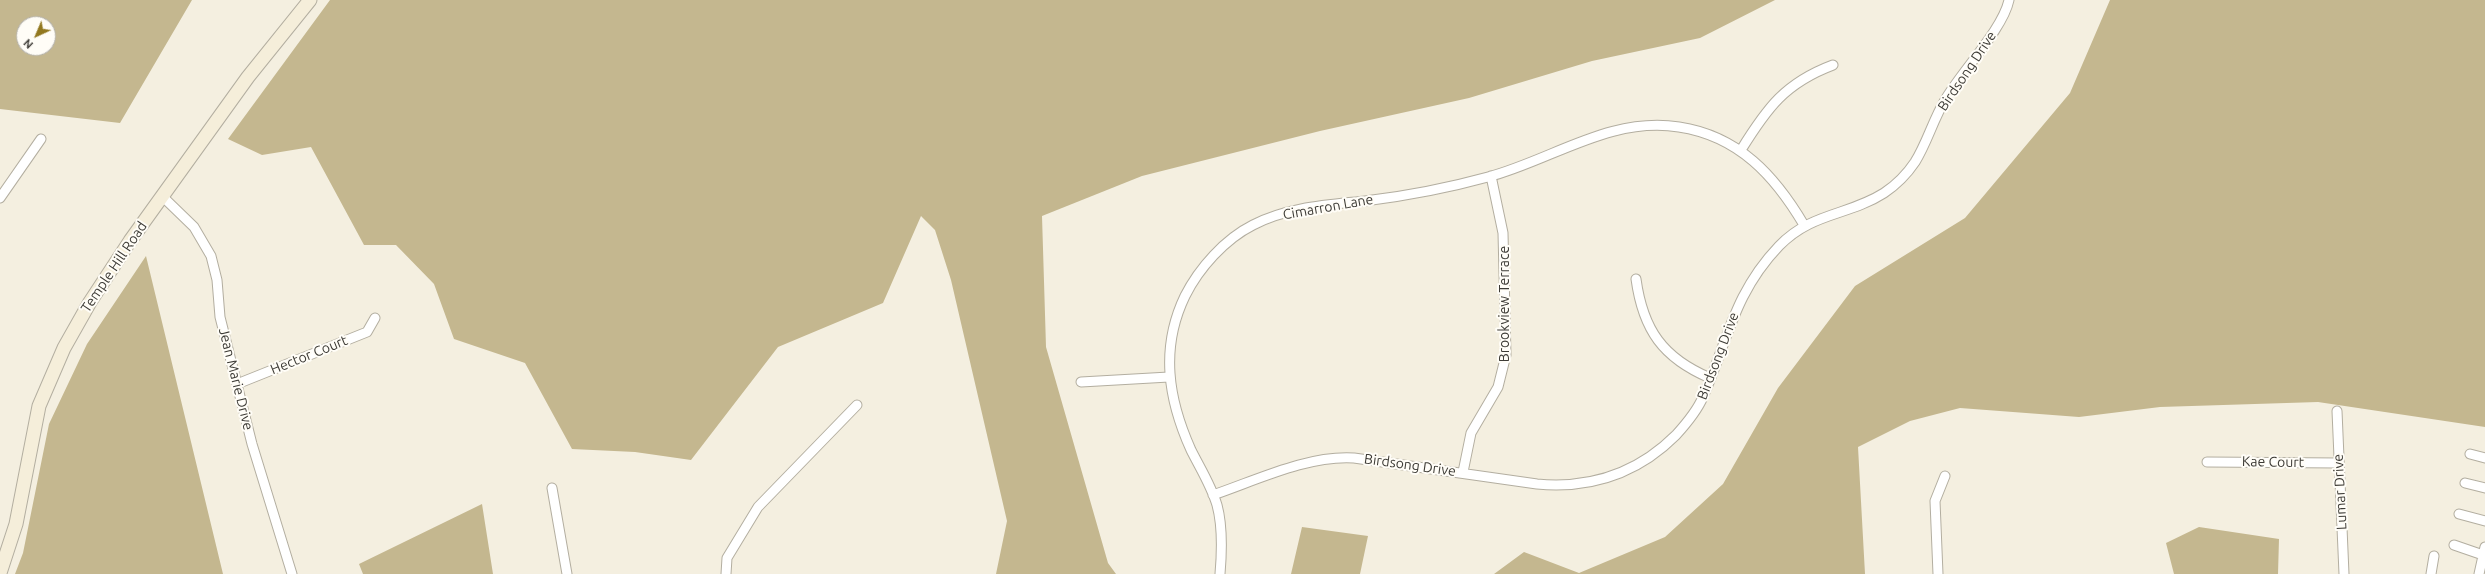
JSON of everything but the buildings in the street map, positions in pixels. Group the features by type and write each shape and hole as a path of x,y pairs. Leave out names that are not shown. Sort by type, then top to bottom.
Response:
{"main road":[{"name":"Temple Hill Road","path":"0,573 16,524 39,406 55,365 90,302 162,196 248,77 310,0"}],"street":[{"name":"Birdsong Drive","path":"1213,495 1301,464 1332,458 1354,458 1463,472 1546,485 1579,485 1603,480 1642,463 1671,439 1697,408 1740,301 1750,280 1780,245 1804,225 1872,200 1888,190 1905,174 1916,160 1944,100 2001,20 2009,0"},
{"path":"1741,150 1763,115 1784,92 1798,80 1833,65"},
{"name":"Cimarron Lane","path":"1220,574 1221,528 1213,495 1181,428 1169,377 1171,340 1175,321 1185,297 1199,273 1243,230 1264,220 1292,211 1430,190 1490,176 1623,128 1655,125 1694,130 1721,140 1741,150 1765,170 1804,225"},
{"path":"0,198 41,139"},
{"name":"Brookview Terrace","path":"1463,472 1471,433 1498,387 1506,355 1503,233 1490,176"},
{"name":"Jean Marie Drive","path":"162,196 194,227 211,256 217,280 220,317 252,444 292,574"},
{"path":"1636,279 1641,305 1649,327 1660,343 1678,362 1710,378"},
{"name":"Hector Court","path":"237,384 366,332 375,318"},
{"path":"1081,382 1169,377"},
{"path":"726,574 727,558 758,506 857,406"},
{"name":"Lumar Drive","path":"2337,411 2338,463 2344,574"},
{"path":"2470,454 2485,458"},
{"name":"Kae Court","path":"2207,462 2338,463"},
{"path":"1938,574 1935,501 1945,476"},
{"path":"2465,482 2485,488"},
{"path":"552,488 567,574"},
{"path":"2459,514 2485,521"},
{"path":"2454,545 2484,551 2479,574"},
{"path":"2431,574 2434,556"}],"shaded area":[{"path":"0,0 192,0 120,123 0,109"},
{"path":"330,0 1775,0 1700,38 1592,61 1469,98 1320,131 1142,176 1042,216 1046,347 1108,563 1116,574 996,574 1007,521 951,280 935,230 921,216 883,303 778,347 691,460 635,452 572,449 525,363 454,339 434,284 396,245 364,245 311,147 262,155 228,139"},
{"path":"2110,0 2485,0 2485,427 2318,402 2160,407 2079,417 1960,408 1910,421 1858,447 1865,574 1494,574 1524,552 1579,573 1665,537 1723,484 1778,388 1855,286 1965,218 2070,93"},
{"path":"146,256 223,574 15,574 23,553 49,424 87,344"},
{"path":"482,504 493,574 363,574 359,564"},
{"path":"1302,527 1368,536 1360,574 1291,574"},
{"path":"2199,527 2279,539 2278,574 2174,574 2166,543"}]}
